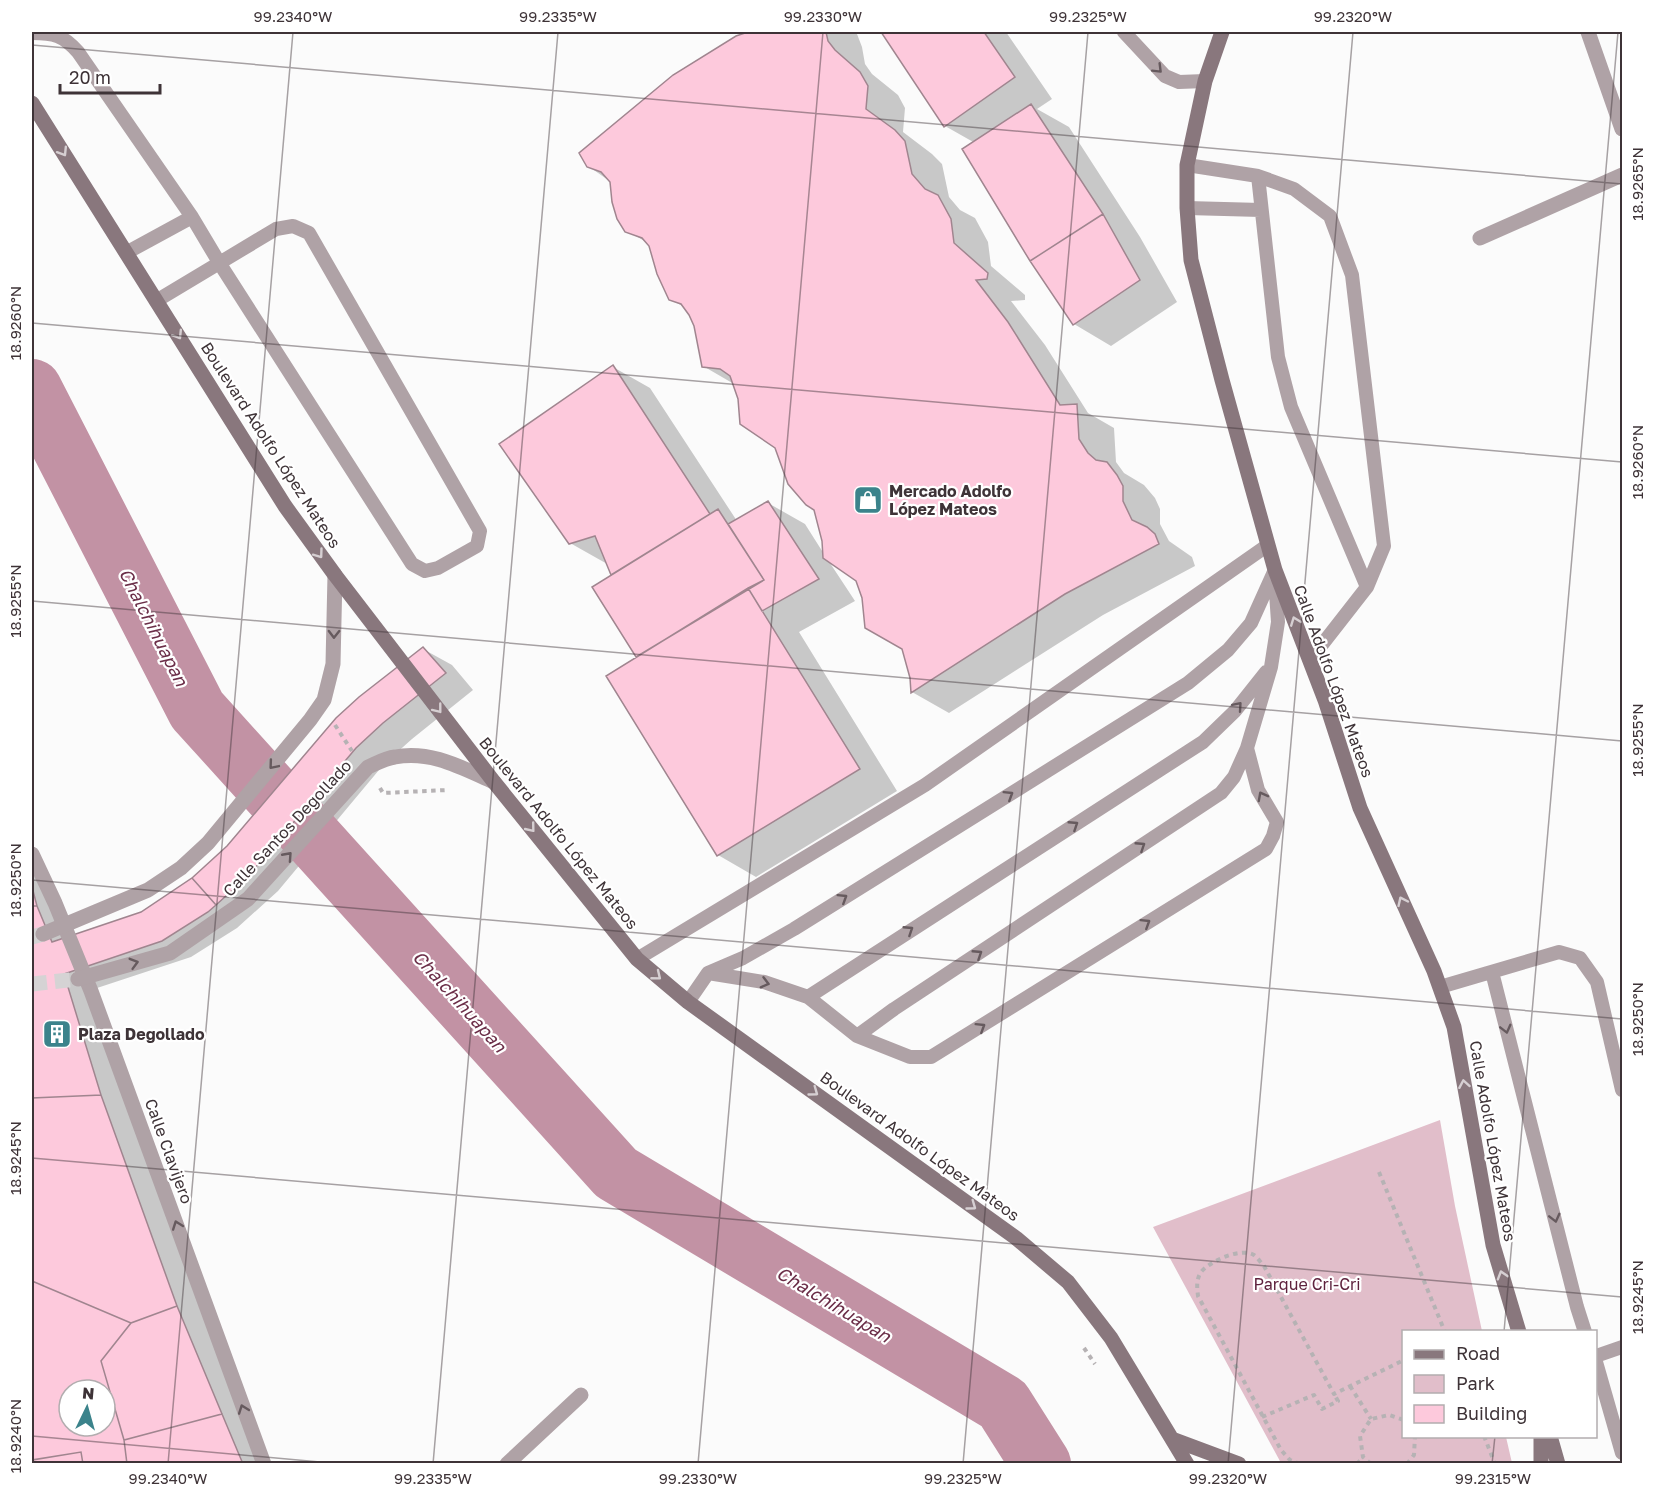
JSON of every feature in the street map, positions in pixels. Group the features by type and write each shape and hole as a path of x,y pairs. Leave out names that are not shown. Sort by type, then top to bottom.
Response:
{"main road":[{"name":"Calle Adolfo López Mateos","path":"1222,32 1205,81 1186,165 1191,260 1275,570 1325,700 1360,808 1440,987 1454,1027 1493,1245 1518,1330"},
{"name":"Boulevard Adolfo López Mateos","path":"32,103 285,506 494,782 637,959 688,1002 1016,1238 1068,1281 1111,1338 1187,1464"},
{"path":"1541,1438 1541,1464"},
{"path":"1550,1438 1558,1464"},
{"path":"1172,1439 1239,1464"}],"street":[{"path":"1588,32 1623,129"},
{"path":"1480,238 1623,175"},
{"path":"43,934 148,890 181,868 208,843 310,720 324,700 333,664 335,575"},
{"name":"Calle Santos Degollado","path":"78,979 170,953 248,899 368,767 394,757 417,755 443,759 494,782"},
{"name":"Calle Clavijero","path":"32,855 55,903 91,991 264,1464"},
{"path":"507,1464 581,1395"}],"lane":[{"path":"1124,32 1135,47 1165,76 1179,82 1205,81"},
{"path":"32,33 50,33 67,39 78,52 192,218 220,264 411,564 425,571 438,568 477,546 480,531 309,233 293,226 276,229 220,264 156,301"},
{"path":"1186,165 1258,176 1294,189 1330,216 1352,275 1384,546 1367,587 1310,660"},
{"path":"1258,176 1278,357 1291,407 1367,587"},
{"path":"1187,208 1262,210"},
{"path":"126,253 192,218"},
{"path":"637,959 925,785 1268,545"},
{"path":"857,1036 1221,793 1234,777 1247,748 1271,667 1278,622 1275,570"},
{"path":"688,1002 708,973 743,958 794,929 1188,683 1228,650 1251,623 1275,570"},
{"path":"807,997 1203,742 1235,711 1271,667"},
{"path":"708,973 764,982 807,997 857,1036 910,1057 931,1058 1266,849 1274,836 1277,822 1258,790 1247,748"},
{"path":"1440,987 1559,952 1580,958 1597,982 1623,1090"},
{"path":"1492,972 1577,1307 1585,1330"},
{"path":"1597,1356 1623,1347"},
{"path":"1597,1365 1623,1453"}],"path":[{"path":"333,722 354,753"},
{"path":"378,786 383,793 453,790"},
{"path":"1379,1172 1444,1330"},
{"path":"1262,1416 1314,1395 1322,1409 1338,1401 1264,1266 1254,1255 1239,1252 1218,1260 1202,1271 1197,1282 1198,1296 1262,1416 1281,1450 1290,1460 1300,1464"},
{"path":"1334,1394 1402,1361"},
{"path":"1350,1386 1371,1419"},
{"path":"1371,1464 1363,1456 1360,1436 1371,1419 1389,1415 1402,1419"},
{"path":"1407,1464 1414,1455 1415,1438"},
{"path":"1484,1438 1495,1464"},
{"path":"1357,1464 1363,1456"}],"green space":[{"name":"Parque Cri-Cri","path":"1440,1120 1455,1206 1482,1330 1402,1330 1402,1438 1506,1438 1512,1463 1281,1463 1153,1227"}],"building":[{"path":"748,32 826,32 828,41 835,50 860,72 868,86 866,109 895,130 905,141 912,174 925,189 938,195 951,219 954,243 988,273 987,279 976,280 1008,322 1060,405 1077,404 1079,439 1088,453 1096,460 1107,462 1117,475 1123,486 1123,501 1132,520 1147,527 1155,534 1159,544 1065,594 911,693 910,678 902,649 865,628 862,598 856,581 823,558 822,541 814,510 806,505 788,484 775,448 740,424 738,399 730,376 720,369 702,367 694,326 689,315 681,304 669,300 657,274 649,246 642,238 625,232 617,219 610,182 601,172 587,167 579,153 673,75 736,36"},
{"path":"881,32 984,32 1015,77 944,127"},
{"path":"1031,104 1103,214 1030,261 962,149"},
{"path":"1103,214 1140,280 1073,325 1030,261"},
{"path":"613,365 710,514 611,575 595,536 569,544 499,444"},
{"path":"768,501 819,579 762,611 748,588 764,580 728,524"},
{"path":"718,509 764,580 636,657 592,587"},
{"path":"748,588 860,769 717,856 606,676"},
{"path":"423,647 446,673 383,723 356,748 249,875 216,905 192,878 227,846 336,718"},
{"name":"Plaza Degollado","path":"192,878 216,905 208,912 162,941 64,974 101,1095 32,1098 32,906 37,906 52,942 141,912"},
{"path":"32,887 37,906 32,906"},
{"path":"101,1095 177,1306 131,1323 32,1281 32,1098"},
{"path":"32,1281 131,1323 101,1361 106,1378 57,1378 57,1438 117,1438 117,1416 124,1440 127,1464 83,1464 81,1452 32,1460"},
{"path":"177,1306 222,1414 124,1440 117,1416 117,1378 106,1378 101,1361 131,1323"},
{"path":"222,1414 243,1464 127,1464 124,1440"},
{"path":"81,1452 83,1464 32,1464 32,1460"}],"waterway":[{"name":"Chalchihuapan","path":"32,389 197,710 616,1173 1003,1404 1041,1464"}],"tunnel":[{"path":"32,937 43,934"},
{"path":"32,984 78,979"}],"place":[{"name":"Mercado Adolfo López Mateos","path":"868,500"},
{"name":"Plaza Degollado","path":"57,1034"}]}
